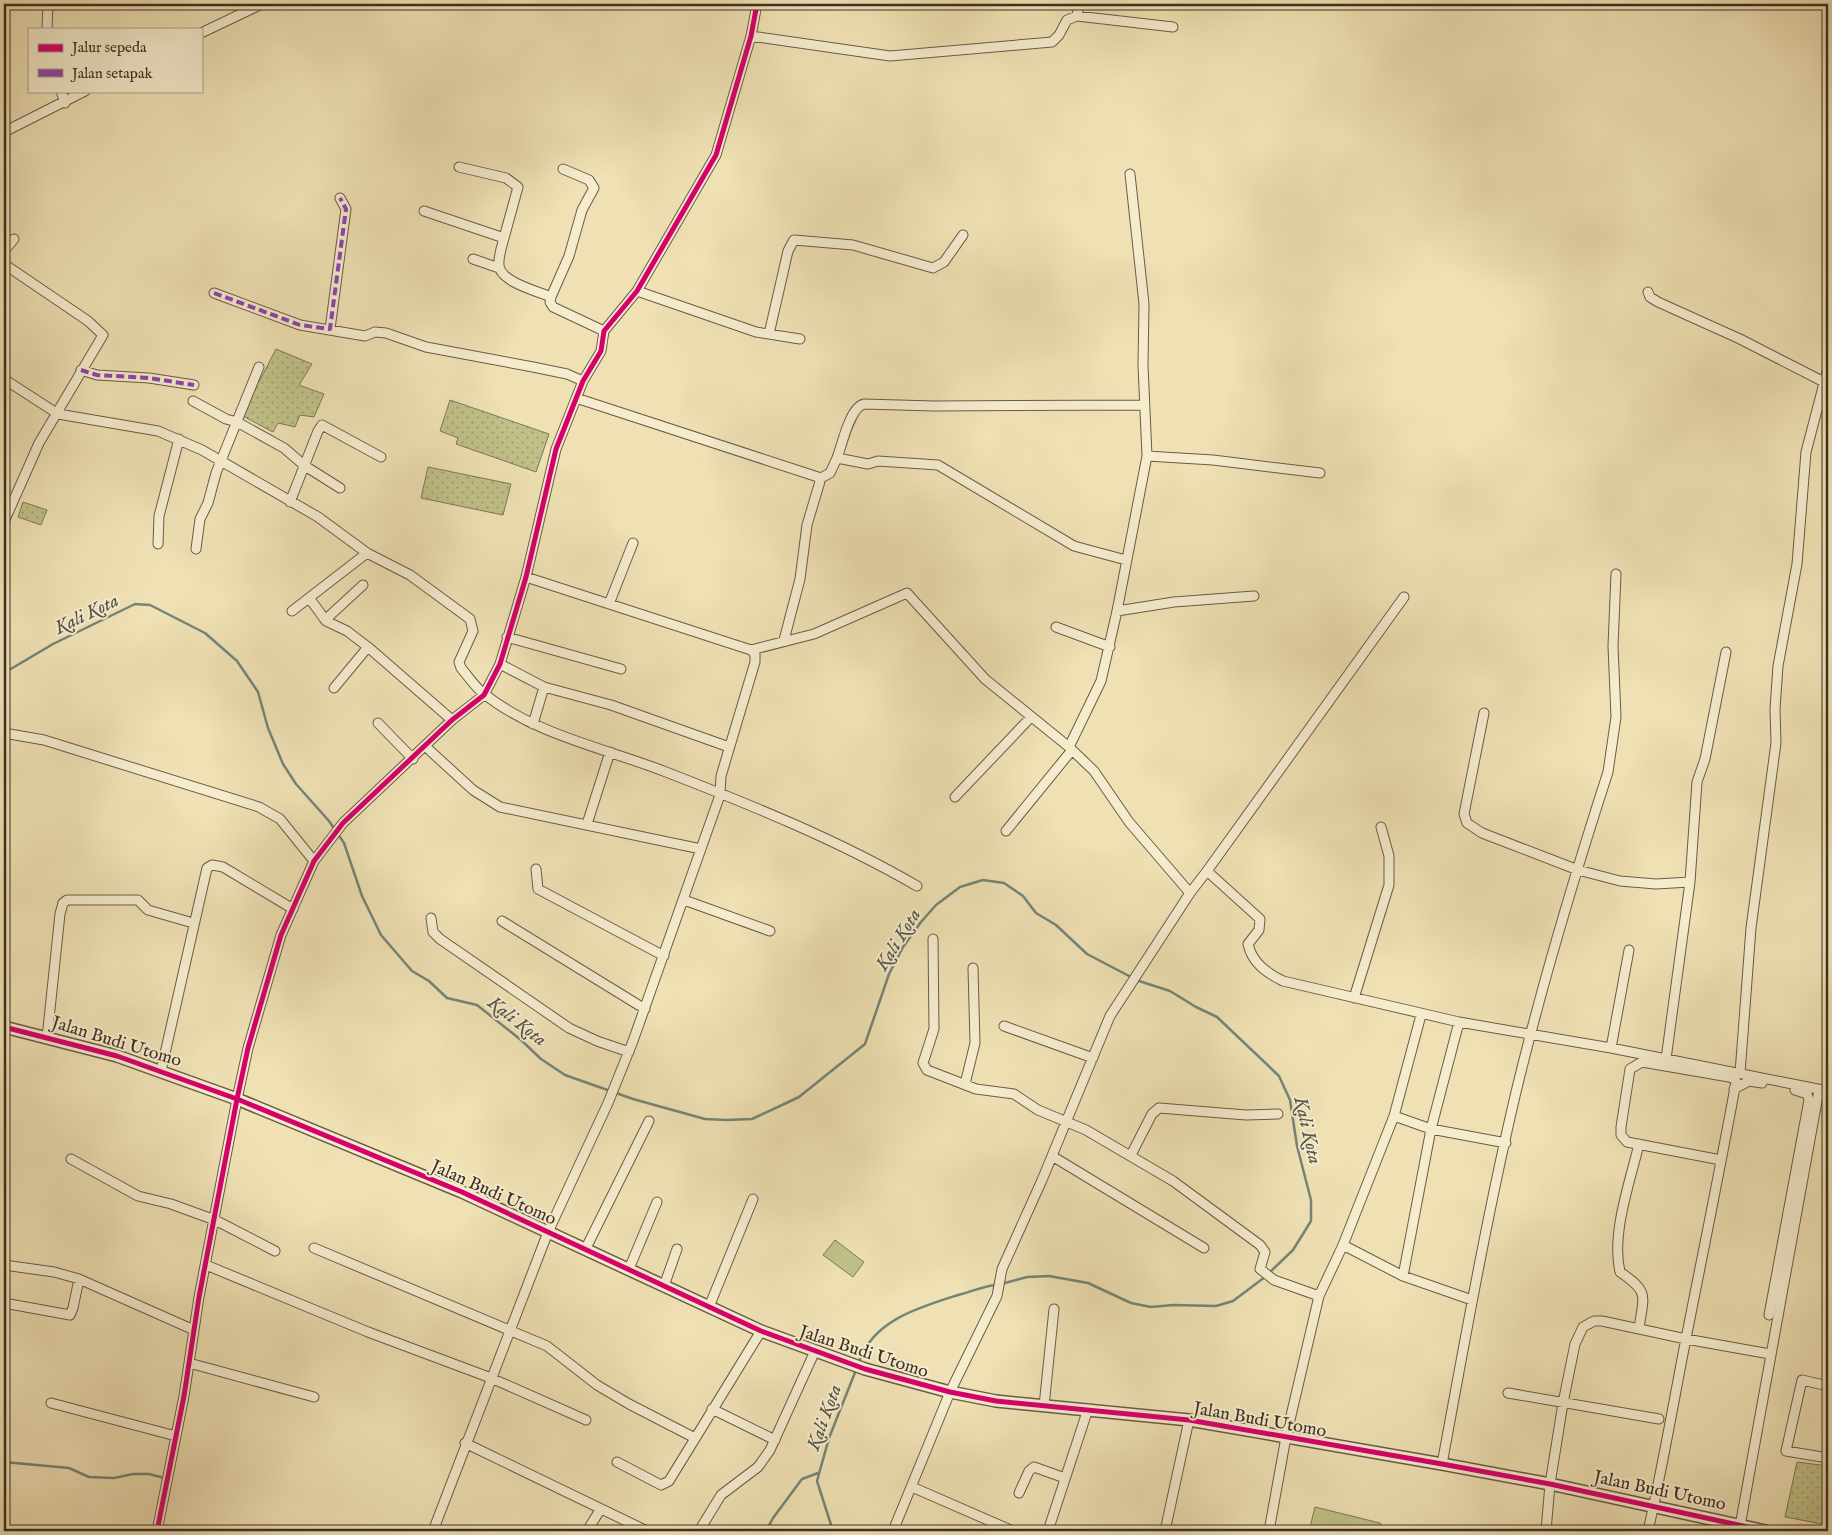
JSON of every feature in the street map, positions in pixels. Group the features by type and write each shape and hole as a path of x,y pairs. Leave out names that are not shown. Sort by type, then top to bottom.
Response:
{"street":[{"path":"47,28 48,4"},
{"path":"202,33 262,4"},
{"path":"157,1531 237,1099 269,972 293,909 314,861 344,823 414,759 452,720 484,695 500,664 526,577 554,457 576,398 583,381 601,351 604,331 637,291 716,155 751,36 756,4"},
{"path":"1077,16 1079,4"},
{"path":"751,36 890,56 1052,42 1059,35 1067,20 1077,16 1173,27"},
{"path":"61,92 64,103"},
{"path":"4,132 83,92"},
{"path":"459,167 506,178 518,187 504,238 499,268"},
{"path":"563,169 589,180 594,188 582,210 569,256 550,302 553,308 604,331"},
{"path":"1006,831 1071,748 1101,681 1118,611 1126,560 1147,456 1144,405 1144,304 1130,174"},
{"path":"330,329 346,209 340,198"},
{"path":"424,211 504,238"},
{"path":"769,334 788,251 794,240 853,245 933,268 944,262 963,235"},
{"path":"4,251 14,238"},
{"path":"472,259 499,268 506,278 551,297"},
{"path":"4,264 88,320 103,335 81,370 58,414 39,443 4,522"},
{"path":"637,291 756,332 800,340"},
{"path":"1648,292 1650,297 1658,302 1749,343 1826,382"},
{"path":"214,294 300,325 364,336 375,332 386,333 426,347 559,372 583,381"},
{"path":"196,549 200,519 208,503 221,462 259,367"},
{"path":"1740,1073 1752,920 1776,751 1775,709 1778,666 1797,564 1806,452 1826,382 1828,368"},
{"path":"81,370 97,375 149,378 194,385"},
{"path":"4,379 58,414 158,431 179,439 232,466 318,517 367,553 410,575 470,619 473,631 459,662 461,668 484,695 516,716 533,724 652,766 867,857 917,886"},
{"path":"576,398 821,478"},
{"path":"193,401 215,414 237,422 284,448 306,466 340,488"},
{"path":"784,640 800,579 805,538 821,478 830,473 853,412 859,405 1144,405"},
{"path":"290,502 322,425 381,458"},
{"path":"158,544 159,516 179,439"},
{"path":"1147,456 1213,460 1320,473"},
{"path":"837,458 868,464 878,461 938,465 1074,546 1126,560"},
{"path":"609,604 633,543"},
{"path":"292,611 310,599 367,553"},
{"path":"1442,1464 1472,1300 1530,1036 1608,772 1615,732 1613,646 1616,574"},
{"path":"432,1531 548,1232 608,1103 645,1010 720,795 721,776 755,662 755,654 751,650 526,577"},
{"path":"325,620 362,585"},
{"path":"751,650 784,640 814,634 907,593 985,679 1071,748 1094,771 1128,822 1190,893"},
{"path":"1118,611 1174,602 1254,596"},
{"path":"893,1531 950,1392 998,1292 999,1276 1052,1156 1110,1016 1125,990 1190,893 1404,597"},
{"path":"310,599 325,620 347,631 368,647 452,720"},
{"path":"1056,626 1110,647"},
{"path":"507,636 621,670"},
{"path":"334,688 368,647"},
{"path":"1666,1059 1690,882 1697,782 1704,759 1726,652"},
{"path":"500,664 544,687 611,705 729,747"},
{"path":"533,724 544,687"},
{"path":"1484,713 1464,814 1467,823 1482,833 1578,870 1620,882 1656,884 1690,882"},
{"path":"955,797 1031,717"},
{"path":"378,723 414,759"},
{"path":"4,733 44,740 259,806 280,819 314,861"},
{"path":"426,747 473,790 500,807 701,849"},
{"path":"587,824 610,752"},
{"path":"1354,998 1389,885 1389,856 1381,827"},
{"path":"161,1071 207,868 212,865 222,867 293,909"},
{"path":"536,869 538,889 664,956"},
{"path":"1207,871 1260,919 1258,930 1248,944 1254,960 1262,968 1283,982 1421,1014 1530,1036 1611,1048 1826,1088 1770,1354 1740,1526"},
{"path":"47,1038 60,914 63,903 67,900 138,900 148,910 193,923"},
{"path":"684,900 770,930"},
{"path":"431,918 433,932 440,939 569,1028 597,1041 629,1052"},
{"path":"502,921 645,1010"},
{"path":"933,939 934,1028 923,1063 927,1070 987,1091 1014,1094 1038,1110 1066,1120 1131,1155 1173,1181 1260,1245 1264,1252 1259,1266 1262,1271 1274,1280 1319,1296"},
{"path":"1611,1048 1629,950"},
{"path":"965,1084 975,1043 973,968"},
{"path":"1269,1531 1286,1437 1319,1296 1343,1245 1394,1116 1421,1014"},
{"path":"1403,1276 1431,1129 1459,1022"},
{"path":"1004,1026 1093,1058"},
{"name":"Jalan Budi Utomo","path":"4,1027 117,1056 237,1099 462,1192 761,1331 865,1369 950,1392 1044,1406 1189,1420 1442,1464 1550,1484 1766,1531"},
{"path":"1648,1531 1721,1160 1735,1079 1642,1062 1633,1066 1630,1069 1621,1128 1621,1135 1627,1142 1721,1160"},
{"path":"1734,1089 1749,1082 1768,1084 1807,1094 1809,1100 1769,1315"},
{"path":"1131,1155 1152,1114 1159,1108 1246,1115 1278,1114"},
{"path":"1394,1116 1431,1129 1506,1142"},
{"path":"586,1248 649,1121"},
{"path":"1639,1144 1619,1230 1617,1259 1620,1272 1640,1286 1643,1292 1639,1328"},
{"path":"1052,1156 1204,1248"},
{"path":"71,1159 138,1196 171,1204 215,1220 275,1251"},
{"path":"709,1307 753,1199"},
{"path":"629,1269 657,1202"},
{"path":"1343,1245 1403,1276 1472,1300"},
{"path":"314,1248 547,1346 597,1384 629,1404 695,1438"},
{"path":"664,1286 677,1248"},
{"path":"4,1265 54,1272 79,1280 194,1330"},
{"path":"206,1265 368,1332 491,1378 586,1420"},
{"path":"4,1303 70,1315 74,1308 79,1280"},
{"path":"1044,1406 1054,1309"},
{"path":"1546,1531 1550,1484 1562,1403 1575,1344 1583,1327 1602,1321 1770,1354"},
{"path":"617,1462 661,1485 669,1481 761,1331"},
{"path":"699,1531 721,1495 758,1467 775,1440 815,1352"},
{"path":"189,1363 314,1397"},
{"path":"1828,1386 1802,1380 1786,1452 1828,1458"},
{"path":"1508,1393 1659,1419"},
{"path":"51,1403 176,1436"},
{"path":"712,1409 775,1440"},
{"path":"1048,1531 1088,1409"},
{"path":"1165,1531 1189,1420"},
{"path":"465,1443 600,1510 647,1531"},
{"path":"1019,1493 1029,1471 1034,1467 1065,1478"},
{"path":"912,1487 1013,1531"},
{"path":"588,1531 600,1510"}],"green space":[{"path":"276,349 312,364 299,385 324,394 314,417 300,415 295,427 278,423 273,432 241,415 252,380 259,382"},
{"path":"450,400 549,434 536,472 456,444 458,438 440,431"},
{"path":"428,467 511,484 503,515 421,498"},
{"path":"23,502 47,510 41,525 18,517"},
{"path":"835,1240 864,1262 853,1277 823,1255"},
{"path":"1797,1462 1828,1466 1828,1525 1785,1517"},
{"path":"1315,1507 1380,1523 1385,1531 1309,1531"}],"waterway":[{"name":"Kali Kota","path":"4,673 53,644 135,604 150,605 205,633 237,661 258,692 268,728 283,764 296,784 329,821 344,843 362,896 381,935 412,971 429,981 447,998 477,1005 521,1040 541,1059 565,1075 633,1099 705,1119 752,1119 782,1105 799,1097 865,1044 889,974 903,947 936,905 960,887 983,880 1004,883 1023,896 1036,913 1056,925 1087,954 1131,977"},
{"name":"Kali Kota","path":"1136,980 1170,991 1217,1017 1279,1076 1290,1100 1297,1146 1311,1200 1311,1221 1293,1250 1269,1273"},
{"name":"Kali Kota","path":"1001,1284 1027,1277 1049,1276 1088,1283 1131,1303 1151,1307 1173,1305 1216,1306 1233,1301 1265,1277"},
{"name":"Kali Kota","path":"859,1362 875,1335 899,1317 943,1300 996,1285"},
{"name":"Kali Kota","path":"833,1531 817,1481 829,1438 856,1370"},
{"path":"4,1462 69,1468 89,1477 114,1478 133,1474 149,1474 164,1478"},
{"path":"766,1531 773,1518 802,1479 818,1473"}],"marked path":[{"path":"214,293 300,325 330,329 346,209 340,198"},
{"path":"81,370 97,375 149,378 194,385"}],"cycle path":[{"path":"157,1531 184,1396 199,1297 237,1099 248,1048 281,935 314,861 343,823 452,720 484,695 500,664 526,577 556,449 583,381 601,351 604,331 637,291 716,155 751,36 757,4"},
{"path":"4,1027 117,1056 237,1099 462,1192 761,1331 865,1369 950,1392 996,1401 1189,1420 1442,1464 1550,1484 1766,1531"}]}
